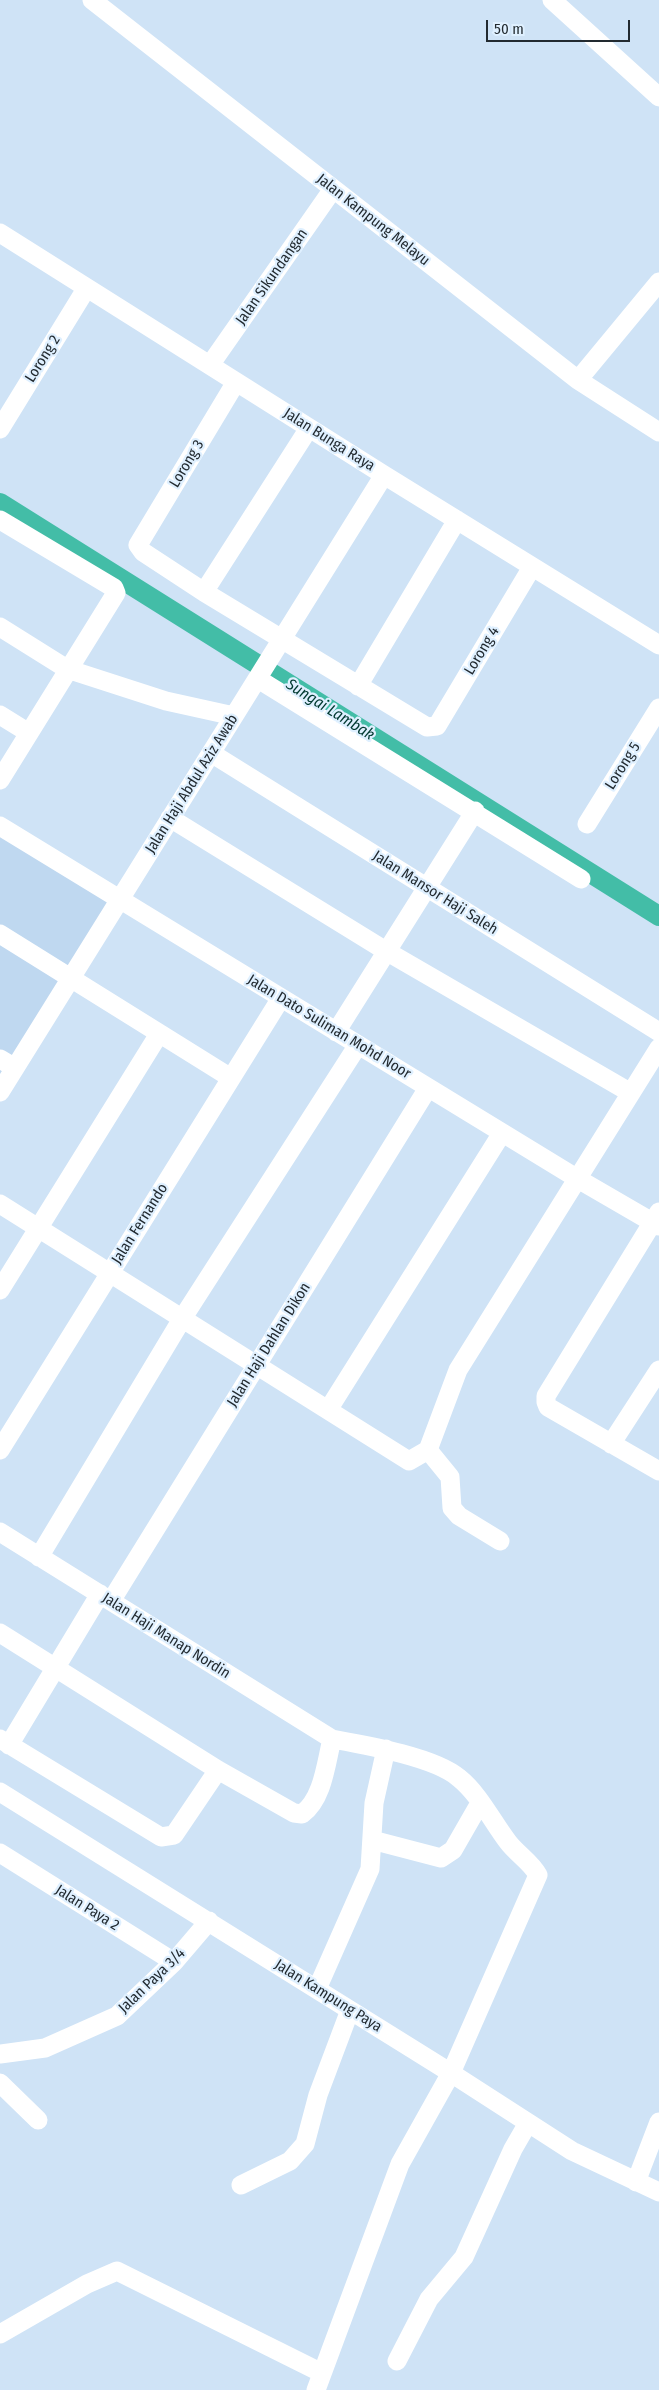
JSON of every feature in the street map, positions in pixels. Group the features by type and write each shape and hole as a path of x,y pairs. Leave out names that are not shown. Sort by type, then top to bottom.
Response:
{"street":[{"path":"552,0 658,93"},
{"name":"Jalan Kampung Melayu","path":"102,3 333,189 578,380 659,432"},
{"name":"Jalan Sikundangan","path":"210,365 333,189"},
{"name":"Jalan Bunga Raya","path":"0,233 86,289 659,645"},
{"path":"578,380 659,282"},
{"name":"Lorong 2","path":"0,429 86,289"},
{"name":"Lorong 3","path":"204,592 143,552 138,545 236,382"},
{"path":"309,428 204,592 358,686 458,520"},
{"name":"Jalan Haji Abdul Aziz Awab","path":"0,1092 7,1063 70,978 384,475"},
{"path":"0,520 116,590 0,780"},
{"name":"Lorong 4","path":"358,686 426,727 437,726 532,567"},
{"path":"0,627 67,669 166,701 234,716"},
{"path":"263,670 581,879"},
{"name":"Lorong 5","path":"587,824 659,708"},
{"path":"0,715 29,733"},
{"name":"Jalan Mansor Haji Saleh","path":"210,753 659,1032"},
{"path":"336,1032 475,811"},
{"path":"170,818 386,951 631,1093"},
{"name":"Jalan Dato Suliman Mohd Noor","path":"0,826 578,1179 657,1220"},
{"path":"0,934 231,1078"},
{"name":"Jalan Fernando","path":"0,1450 281,998"},
{"path":"0,1290 159,1034"},
{"path":"39,1557 182,1319 358,1045"},
{"path":"0,1204 409,1461 428,1450 458,1370 659,1048"},
{"name":"Jalan Haji Dahlan Dikon","path":"5,1742 105,1598 257,1365 428,1088"},
{"path":"328,1410 502,1133"},
{"path":"657,1220 546,1396 546,1402 548,1407 659,1472"},
{"path":"611,1444 659,1370"},
{"path":"428,1450 450,1477 452,1508 459,1516 500,1541"},
{"name":"Jalan Haji Manap Nordin","path":"0,1532 332,1739"},
{"path":"0,1633 218,1770 294,1814 302,1814 309,1809 317,1797 332,1739 386,1749 433,1765 458,1776 516,1853 538,1875 451,2073 400,2164 319,2382 117,2271 87,2284 0,2334"},
{"path":"5,1742 161,1837 174,1835 218,1770"},
{"path":"317,1989 370,1869 374,1803 386,1749"},
{"name":"Jalan Kampung Paya","path":"0,1792 209,1921 572,2151 659,2192"},
{"path":"372,1840 441,1858 452,1850 480,1803"},
{"name":"Jalan Paya 2","path":"0,1853 174,1962"},
{"name":"Jalan Paya 3/4","path":"0,2054 45,2048 117,2016 174,1962 209,1921"},
{"path":"241,2185 290,2161 305,2144 318,2095 350,2010"},
{"path":"0,2083 38,2120"},
{"path":"397,2361 429,2298 464,2257 513,2149 528,2122"},
{"path":"636,2182 659,2122"}],"shaded area":[{"path":"0,817 117,889 0,1079"}],"waterway":[{"name":"Sungai Lambak","path":"0,503 659,916"}]}
